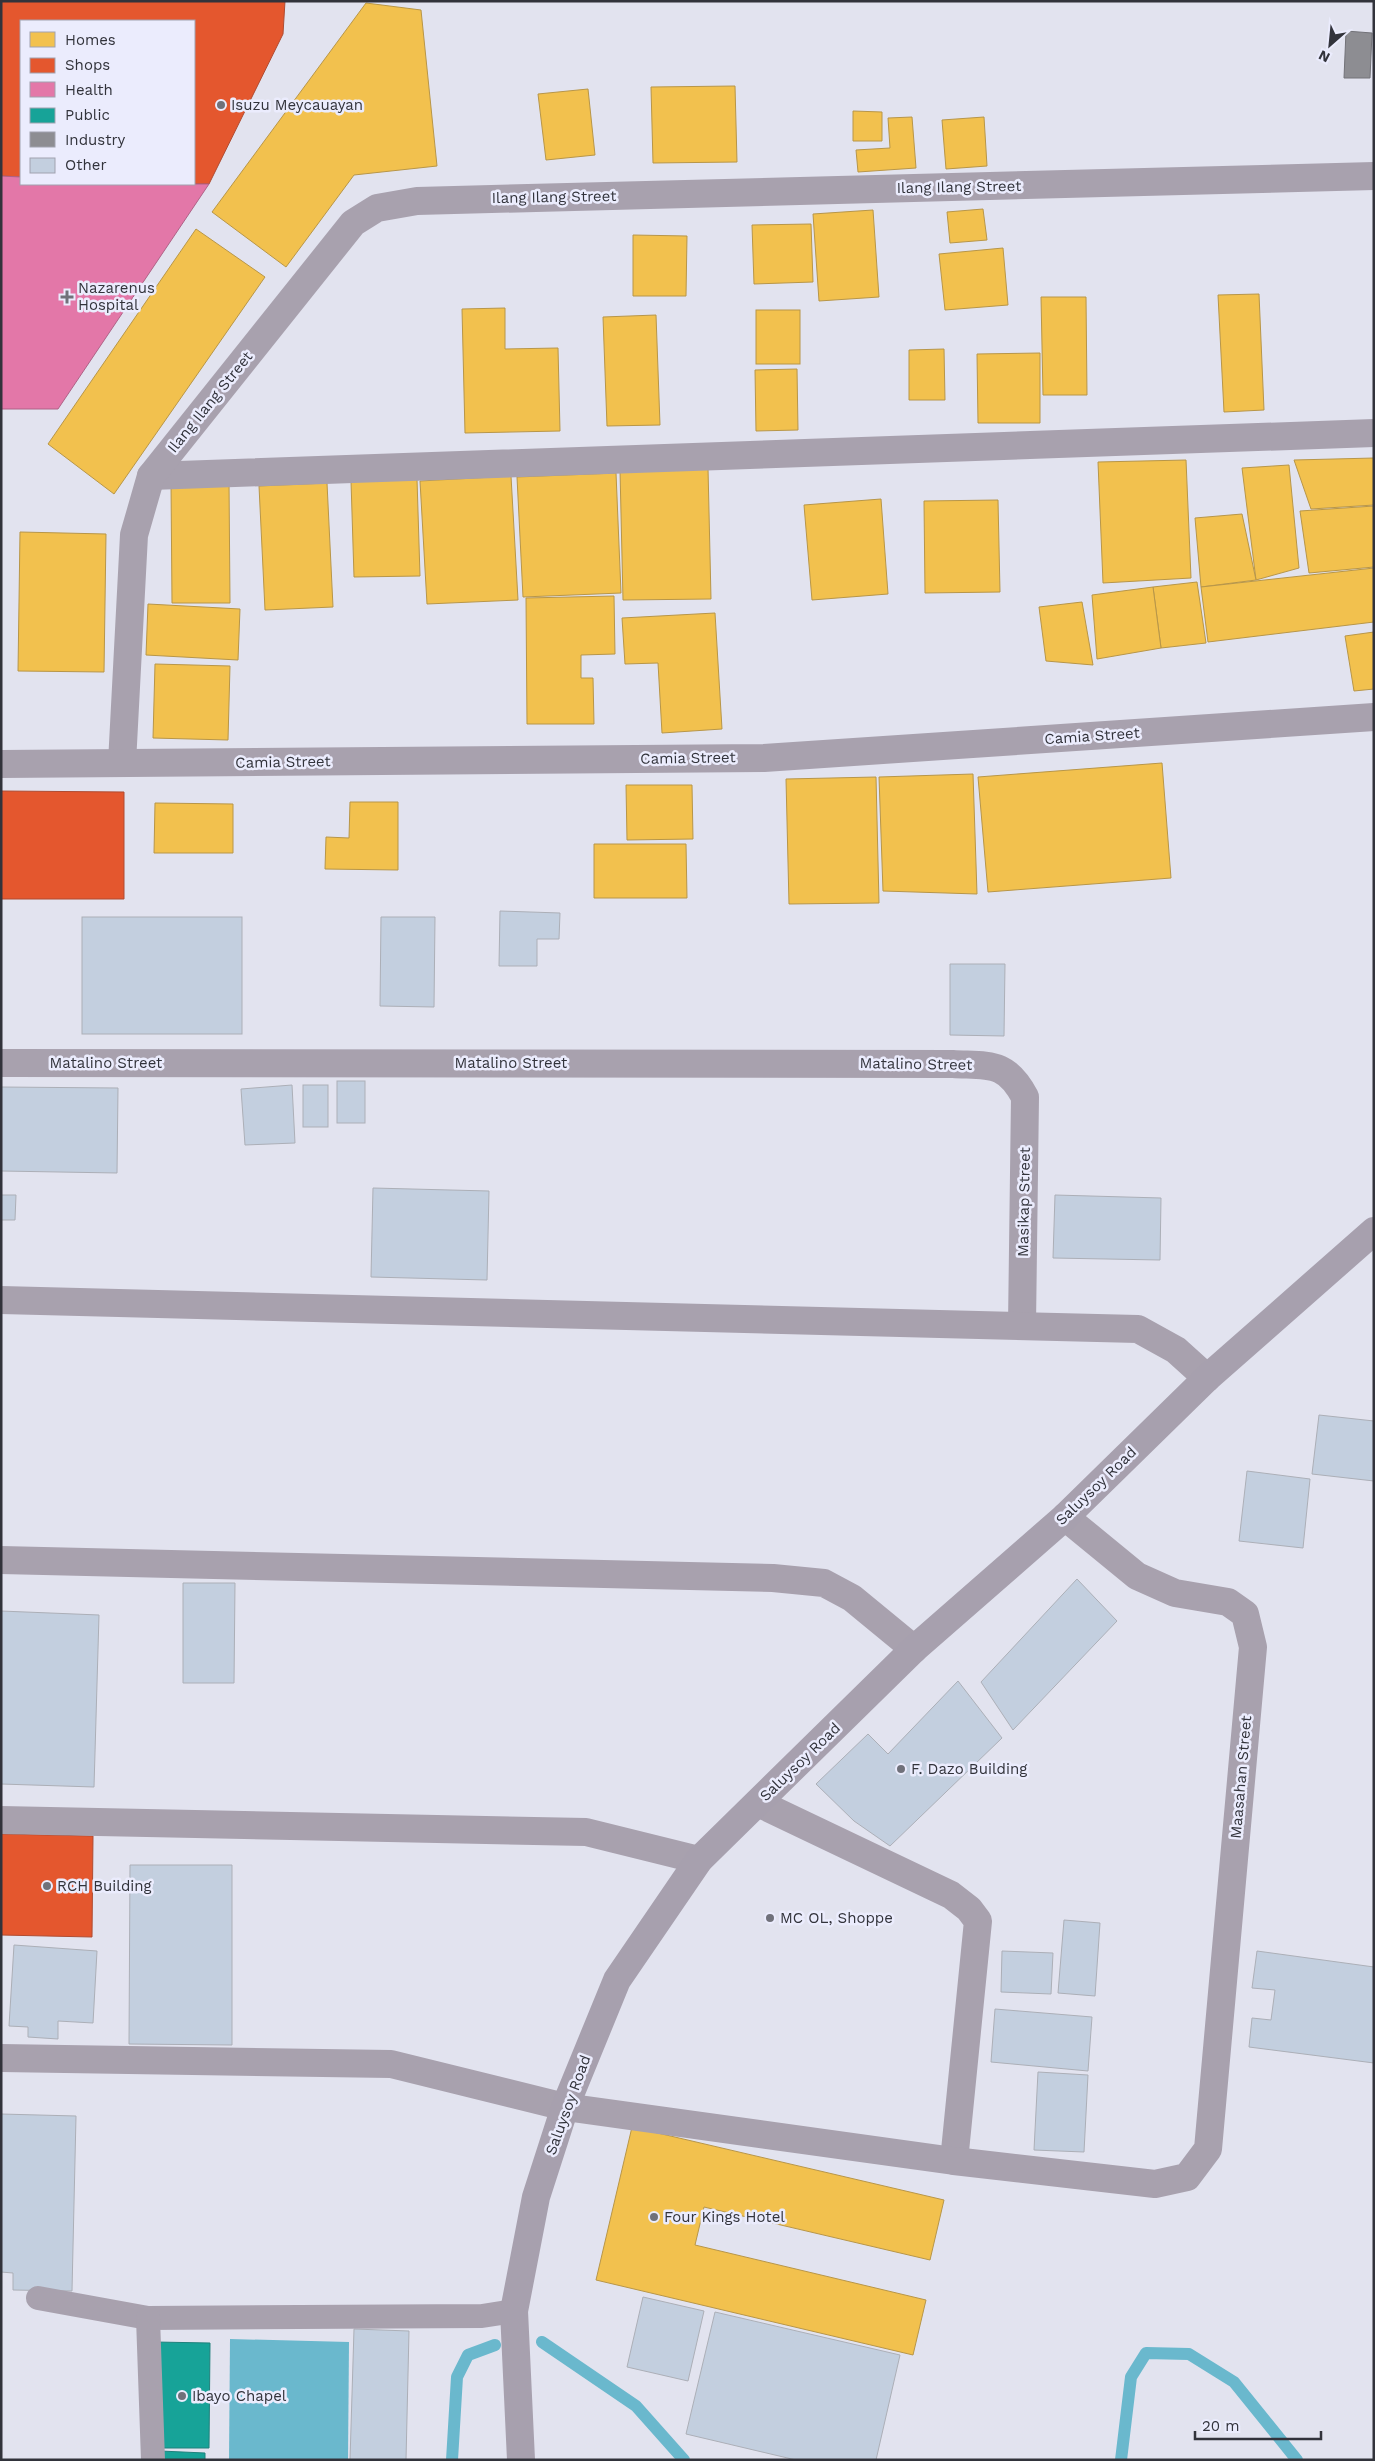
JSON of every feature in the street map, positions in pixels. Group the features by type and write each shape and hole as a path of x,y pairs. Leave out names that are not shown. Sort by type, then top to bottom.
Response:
{"main road":[{"name":"Saluysoy Road","path":"521,2460 514,2310 536,2197 565,2107 617,1980 699,1860 914,1649 1064,1517 1207,1378 1374,1231"}],"street":[{"name":"Ilang Ilang Street","path":"122,763 134,535 151,476 354,223 377,208 417,200 1374,176"},
{"path":"151,476 1374,433"},
{"name":"Camia Street","path":"1,764 764,758 1374,717"},
{"name":"Matalino Street","path":"1,1063 953,1064 996,1066 1016,1080"},
{"name":"Masikap Street","path":"1016,1080 1025,1097 1022,1325"},
{"path":"1,1300 1138,1329 1176,1350 1207,1378"},
{"name":"Maasahan Street","path":"954,2162 1154,2184 1188,2177 1208,2149 1253,1647 1245,1614 1228,1602 1175,1593 1137,1576 1064,1517"},
{"path":"1,1560 773,1578 816,1582 824,1583 852,1598 914,1649"},
{"path":"1,2058 391,2064 565,2107 954,2162 978,1921 969,1909 951,1895 758,1803"},
{"path":"1,1820 586,1832 699,1860"}],"lane":[{"path":"38,2298 148,2318 482,2316 514,2310"},
{"path":"148,2318 152,2460"}],"water":[{"path":"230,2339 349,2342 348,2460 229,2460"}],"building: Homes":[{"path":"366,3 421,10 437,166 354,175 286,267 212,212"},
{"path":"735,86 737,162 653,163 651,87"},
{"path":"588,89 595,155 546,160 538,94"},
{"path":"853,111 882,112 882,141 853,141"},
{"path":"912,117 916,168 858,172 856,150 890,148 888,118"},
{"path":"984,117 987,166 946,169 942,120"},
{"path":"983,209 987,240 950,243 947,212"},
{"path":"873,210 879,297 819,301 813,214"},
{"path":"811,224 813,282 754,284 752,225"},
{"path":"196,229 265,277 114,494 48,444"},
{"path":"633,235 687,236 686,296 633,296"},
{"path":"1003,248 1008,305 945,310 939,254"},
{"path":"1259,294 1264,410 1224,412 1218,295"},
{"path":"1041,297 1086,297 1087,395 1043,395"},
{"path":"505,308 505,349 558,348 560,431 465,433 462,309"},
{"path":"756,310 800,310 800,364 756,364"},
{"path":"656,315 660,425 607,426 603,317"},
{"path":"944,349 945,400 909,400 909,350"},
{"path":"1040,353 1040,423 978,423 977,354"},
{"path":"797,369 798,430 756,431 755,370"},
{"path":"1374,458 1374,505 1311,509 1294,460"},
{"path":"1186,460 1191,578 1103,583 1098,462"},
{"path":"1289,465 1299,568 1256,580 1242,468"},
{"path":"708,468 711,599 623,600 620,470"},
{"path":"616,473 621,593 523,597 517,477"},
{"path":"511,476 518,600 427,604 420,481"},
{"path":"417,479 420,576 354,577 351,481"},
{"path":"171,481 229,481 230,603 172,603"},
{"path":"327,483 333,607 265,610 259,486"},
{"path":"881,499 888,594 812,600 804,505"},
{"path":"998,500 1000,592 925,593 924,501"},
{"path":"1374,506 1374,567 1309,573 1300,511"},
{"path":"1242,514 1256,580 1201,587 1195,518"},
{"path":"20,532 106,534 104,672 18,671"},
{"path":"1374,568 1374,622 1208,642 1201,587"},
{"path":"1197,582 1206,643 1161,648 1153,587"},
{"path":"1153,587 1161,648 1097,659 1092,595"},
{"path":"614,596 615,654 581,655 581,678 593,678 594,724 527,724 526,598"},
{"path":"1082,602 1093,665 1046,661 1039,607"},
{"path":"148,604 240,609 238,660 146,655"},
{"path":"715,613 722,729 662,733 658,663 625,664 622,618"},
{"path":"1374,632 1374,689 1354,691 1345,636"},
{"path":"155,664 230,666 228,740 153,738"},
{"path":"1162,763 1171,878 988,892 978,777"},
{"path":"973,774 977,894 883,891 879,777"},
{"path":"876,777 879,903 789,904 786,779"},
{"path":"626,785 692,785 693,839 627,840"},
{"path":"350,802 398,802 398,870 325,869 326,837 349,838"},
{"path":"155,803 233,804 233,853 154,853"},
{"path":"594,844 686,844 687,898 594,898"},
{"path":"632,2127 944,2200 930,2260 704,2207 695,2245 926,2300 913,2355 596,2280"}],"building: Shops":[{"name":"Isuzu Meycauayan","path":"1,1 285,1 283,34 209,184 195,184 195,20 20,20 20,177 1,176"},
{"path":"1,791 124,792 124,899 1,899"},
{"name":"RCH Building","path":"1,1834 93,1836 92,1937 1,1935"}],"building: Health":[{"name":"Nazarenus Hospital","path":"1,176 20,177 20,185 209,184 58,409 1,409"}],"building: Public":[{"name":"Ibayo Chapel","path":"155,2342 210,2343 209,2448 154,2448"},
{"path":"160,2451 205,2453 205,2460 159,2460"}],"building: Industry":[{"path":"1346,31 1372,33 1370,78 1344,78"}],"building: Other":[{"path":"500,911 560,913 559,939 537,939 537,966 499,966"},
{"path":"82,917 242,917 242,1034 82,1034"},
{"path":"381,917 435,917 434,1007 380,1006"},
{"path":"950,964 1005,964 1004,1036 950,1035"},
{"path":"337,1081 365,1081 365,1123 337,1123"},
{"path":"292,1085 295,1143 245,1145 241,1089"},
{"path":"303,1085 328,1085 328,1127 303,1127"},
{"path":"1,1087 118,1088 117,1173 1,1171"},
{"path":"373,1188 489,1191 487,1280 371,1277"},
{"path":"1,1195 16,1195 15,1220 1,1220"},
{"path":"1055,1195 1161,1198 1160,1260 1053,1258"},
{"path":"1319,1415 1374,1421 1374,1481 1312,1474"},
{"path":"1247,1471 1310,1479 1303,1548 1239,1541"},
{"path":"1077,1579 1117,1621 1013,1730 981,1682"},
{"path":"183,1583 235,1583 234,1683 183,1683"},
{"path":"1,1611 99,1615 94,1787 1,1784"},
{"name":"F. Dazo Building","path":"958,1681 1002,1738 890,1846 854,1821 816,1784 868,1734 888,1754"},
{"path":"130,1865 232,1865 232,2045 129,2044"},
{"path":"1064,1920 1100,1923 1095,1996 1058,1993"},
{"path":"14,1945 97,1951 93,2023 58,2021 58,2039 28,2037 28,2027 9,2026"},
{"path":"1002,1951 1053,1953 1051,1994 1001,1992"},
{"path":"1257,1951 1374,1967 1374,2063 1249,2047 1252,2018 1271,2020 1275,1990 1252,1988"},
{"path":"995,2009 1092,2017 1088,2071 991,2062"},
{"path":"1038,2072 1088,2075 1084,2152 1034,2150"},
{"path":"1,2114 76,2116 72,2291 13,2290 13,2273 1,2272"},
{"path":"643,2297 704,2311 688,2381 627,2367"},
{"path":"715,2312 900,2355 876,2460 796,2460 686,2434"},
{"path":"354,2329 409,2331 406,2460 350,2460"}],"waterway":[{"path":"542,2342 636,2406 684,2460"},
{"path":"452,2460 457,2377 468,2355 495,2345"},
{"path":"1121,2460 1131,2377 1146,2353 1189,2354 1234,2382 1297,2460"}],"place":[{"name":"Isuzu Meycauayan","path":"221,105"},
{"name":"Nazarenus Hospital","path":"67,297"},
{"name":"F. Dazo Building","path":"901,1769"},
{"name":"RCH Building","path":"47,1886"},
{"name":"MC OL, Shoppe","path":"770,1918"},
{"name":"Four Kings Hotel","path":"654,2217"},
{"name":"Ibayo Chapel","path":"182,2396"}]}
